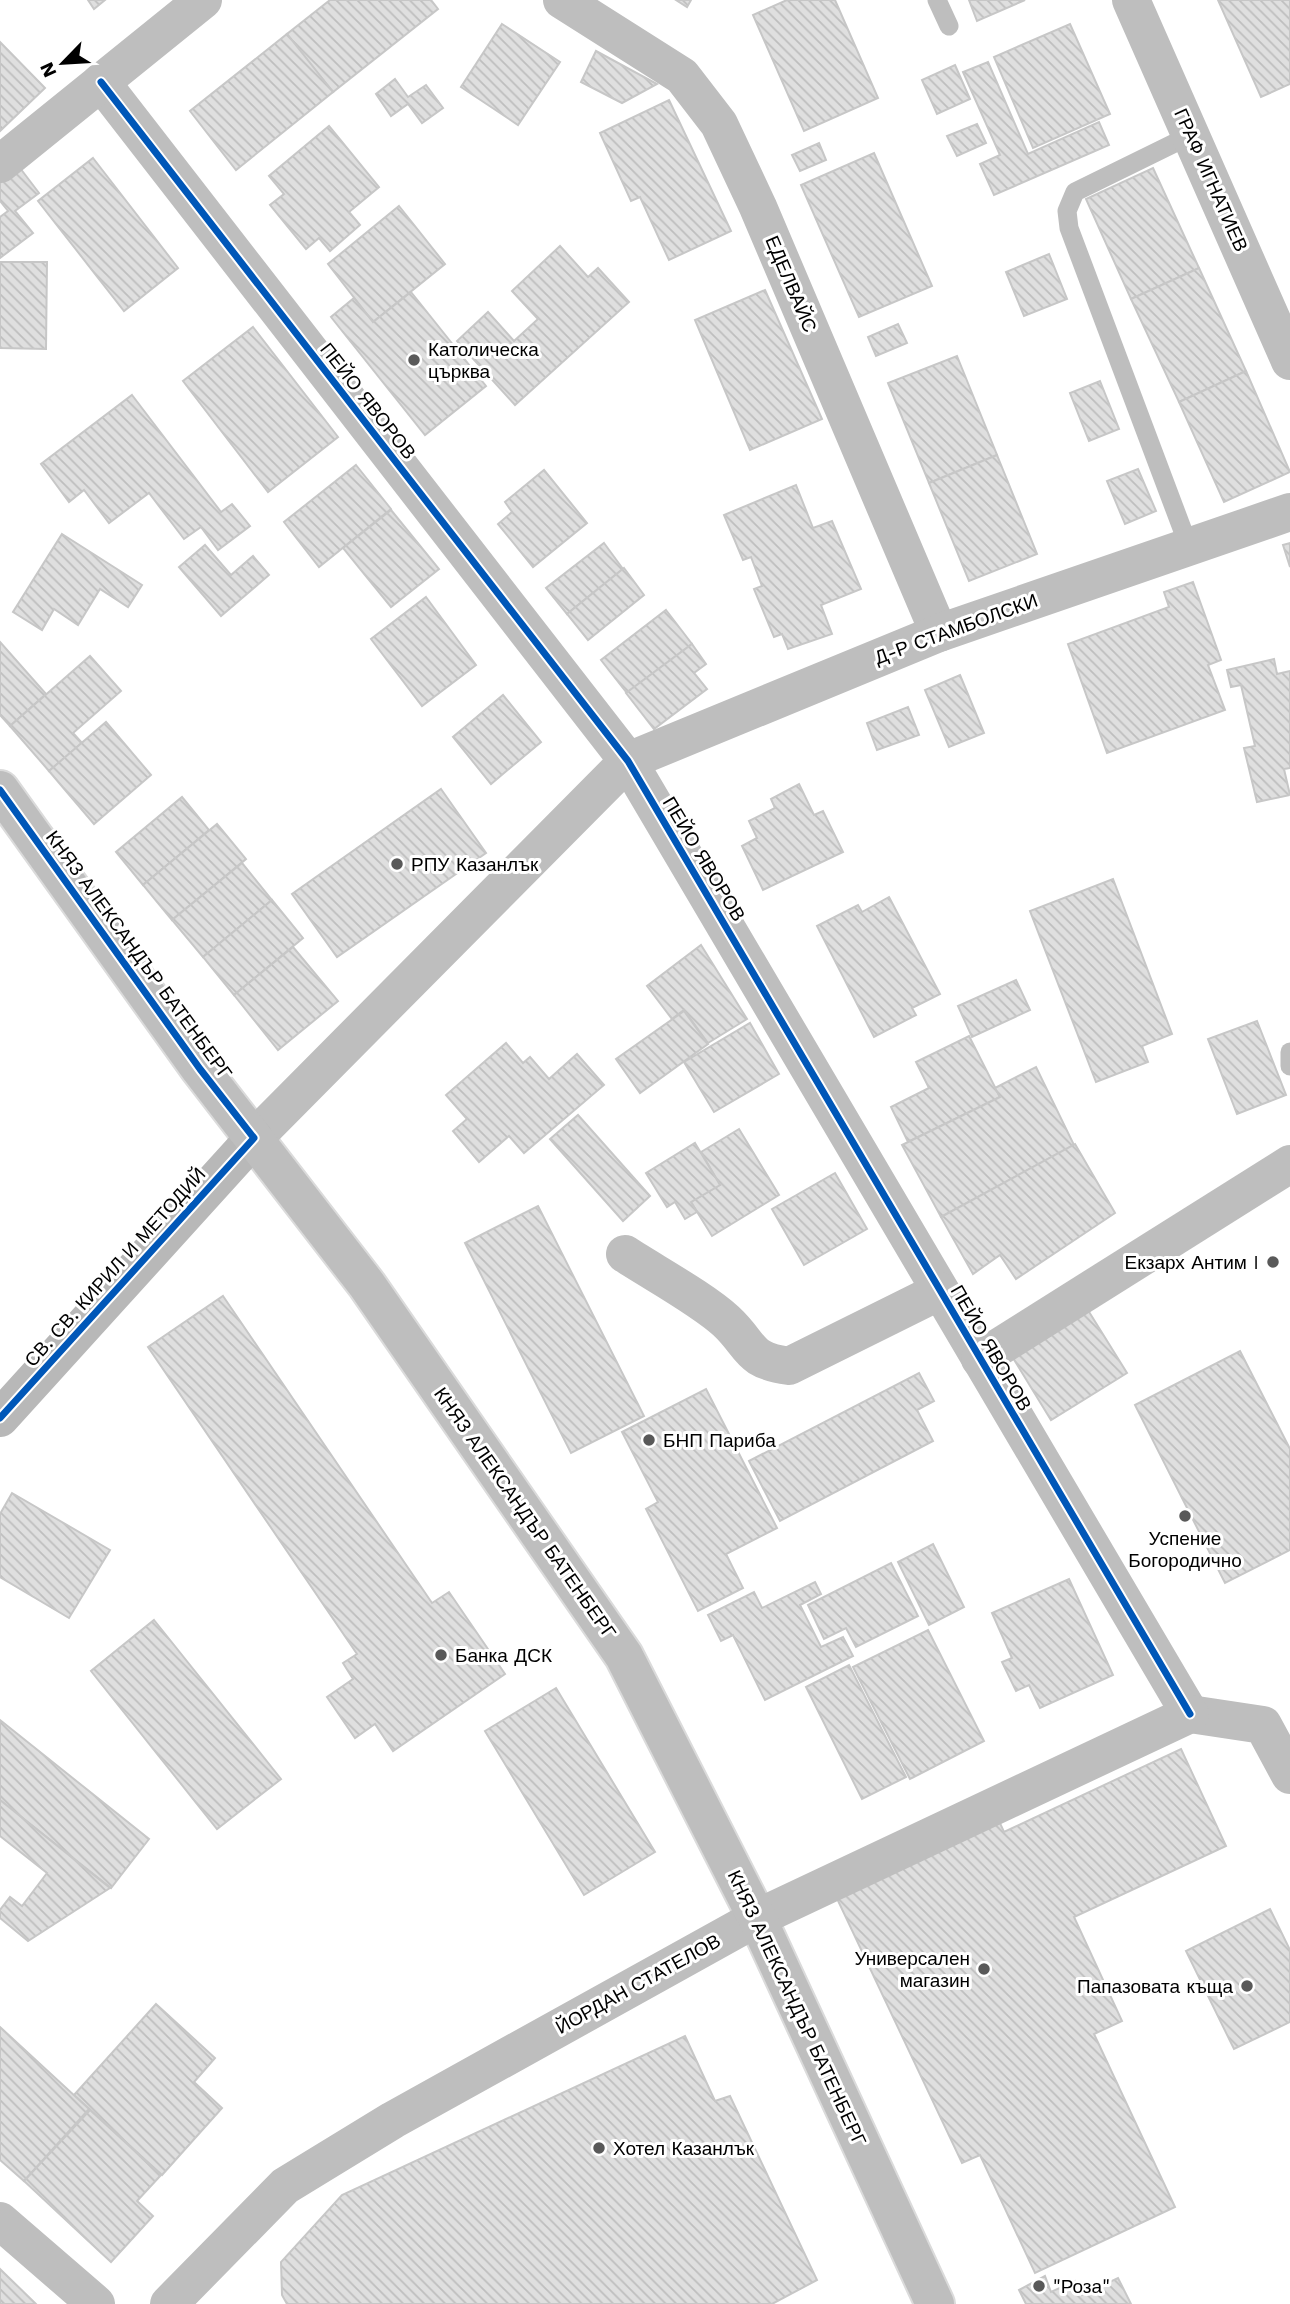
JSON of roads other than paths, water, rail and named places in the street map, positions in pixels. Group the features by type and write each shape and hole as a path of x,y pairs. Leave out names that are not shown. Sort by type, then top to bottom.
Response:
{"main road":[{"name":"СВ. СВ. КИРИЛ И МЕТОДИЙ","path":"0,1418 254,1138"}],"street":[{"path":"0,164 203,0"},
{"name":"ЕДЕЛВАЙС","path":"562,0 682,76 719,124 758,206 939,633"},
{"name":"ГРАФ ИГНАТИЕВ","path":"1131,0 1290,361"},
{"name":"ПЕЙО ЯВОРОВ","path":"101,82 628,761 1190,1714"},
{"name":"Д-Р СТАМБОЛСКИ","path":"628,761 939,633 1290,512"},
{"name":"СВ. СВ. КИРИЛ И МЕТОДИЙ","path":"254,1138 628,761"},
{"name":"КНЯЗ АЛЕКСАНДЪР БАТЕНБЕРГ","path":"0,790 192,1058 367,1285 624,1656 757,1918 936,2304"},
{"path":"980,1359 1290,1164"},
{"path":"625,1255 726,1321 746,1348 767,1363 789,1366 940,1291"},
{"path":"1190,1714 1263,1725 1290,1775"},
{"name":"ЙОРДАН СТАТЕЛОВ","path":"169,2304 285,2186 393,2120 757,1918 1190,1714"},
{"path":"0,2221 96,2304"}],"lane":[{"path":"937,0 949,26"},
{"path":"1189,547 1069,228 1067,211 1075,192 1191,135"},
{"path":"1290,1052 1290,1066"}],"place":[{"name":"Католическа църква","path":"414,360"},
{"name":"РПУ Казанлък","path":"397,864"},
{"name":"Екзарх Антим I","path":"1273,1262"},
{"name":"БНП Париба","path":"649,1440"},
{"name":"Успение Богородично","path":"1185,1516"},
{"name":"Банка ДСК","path":"441,1655"},
{"name":"Универсален магазин","path":"984,1969"},
{"name":"Папазовата къща","path":"1247,1986"},
{"name":"Хотел Казанлък","path":"599,2148"},
{"name":"\"Роза\"","path":"1039,2286"}]}
